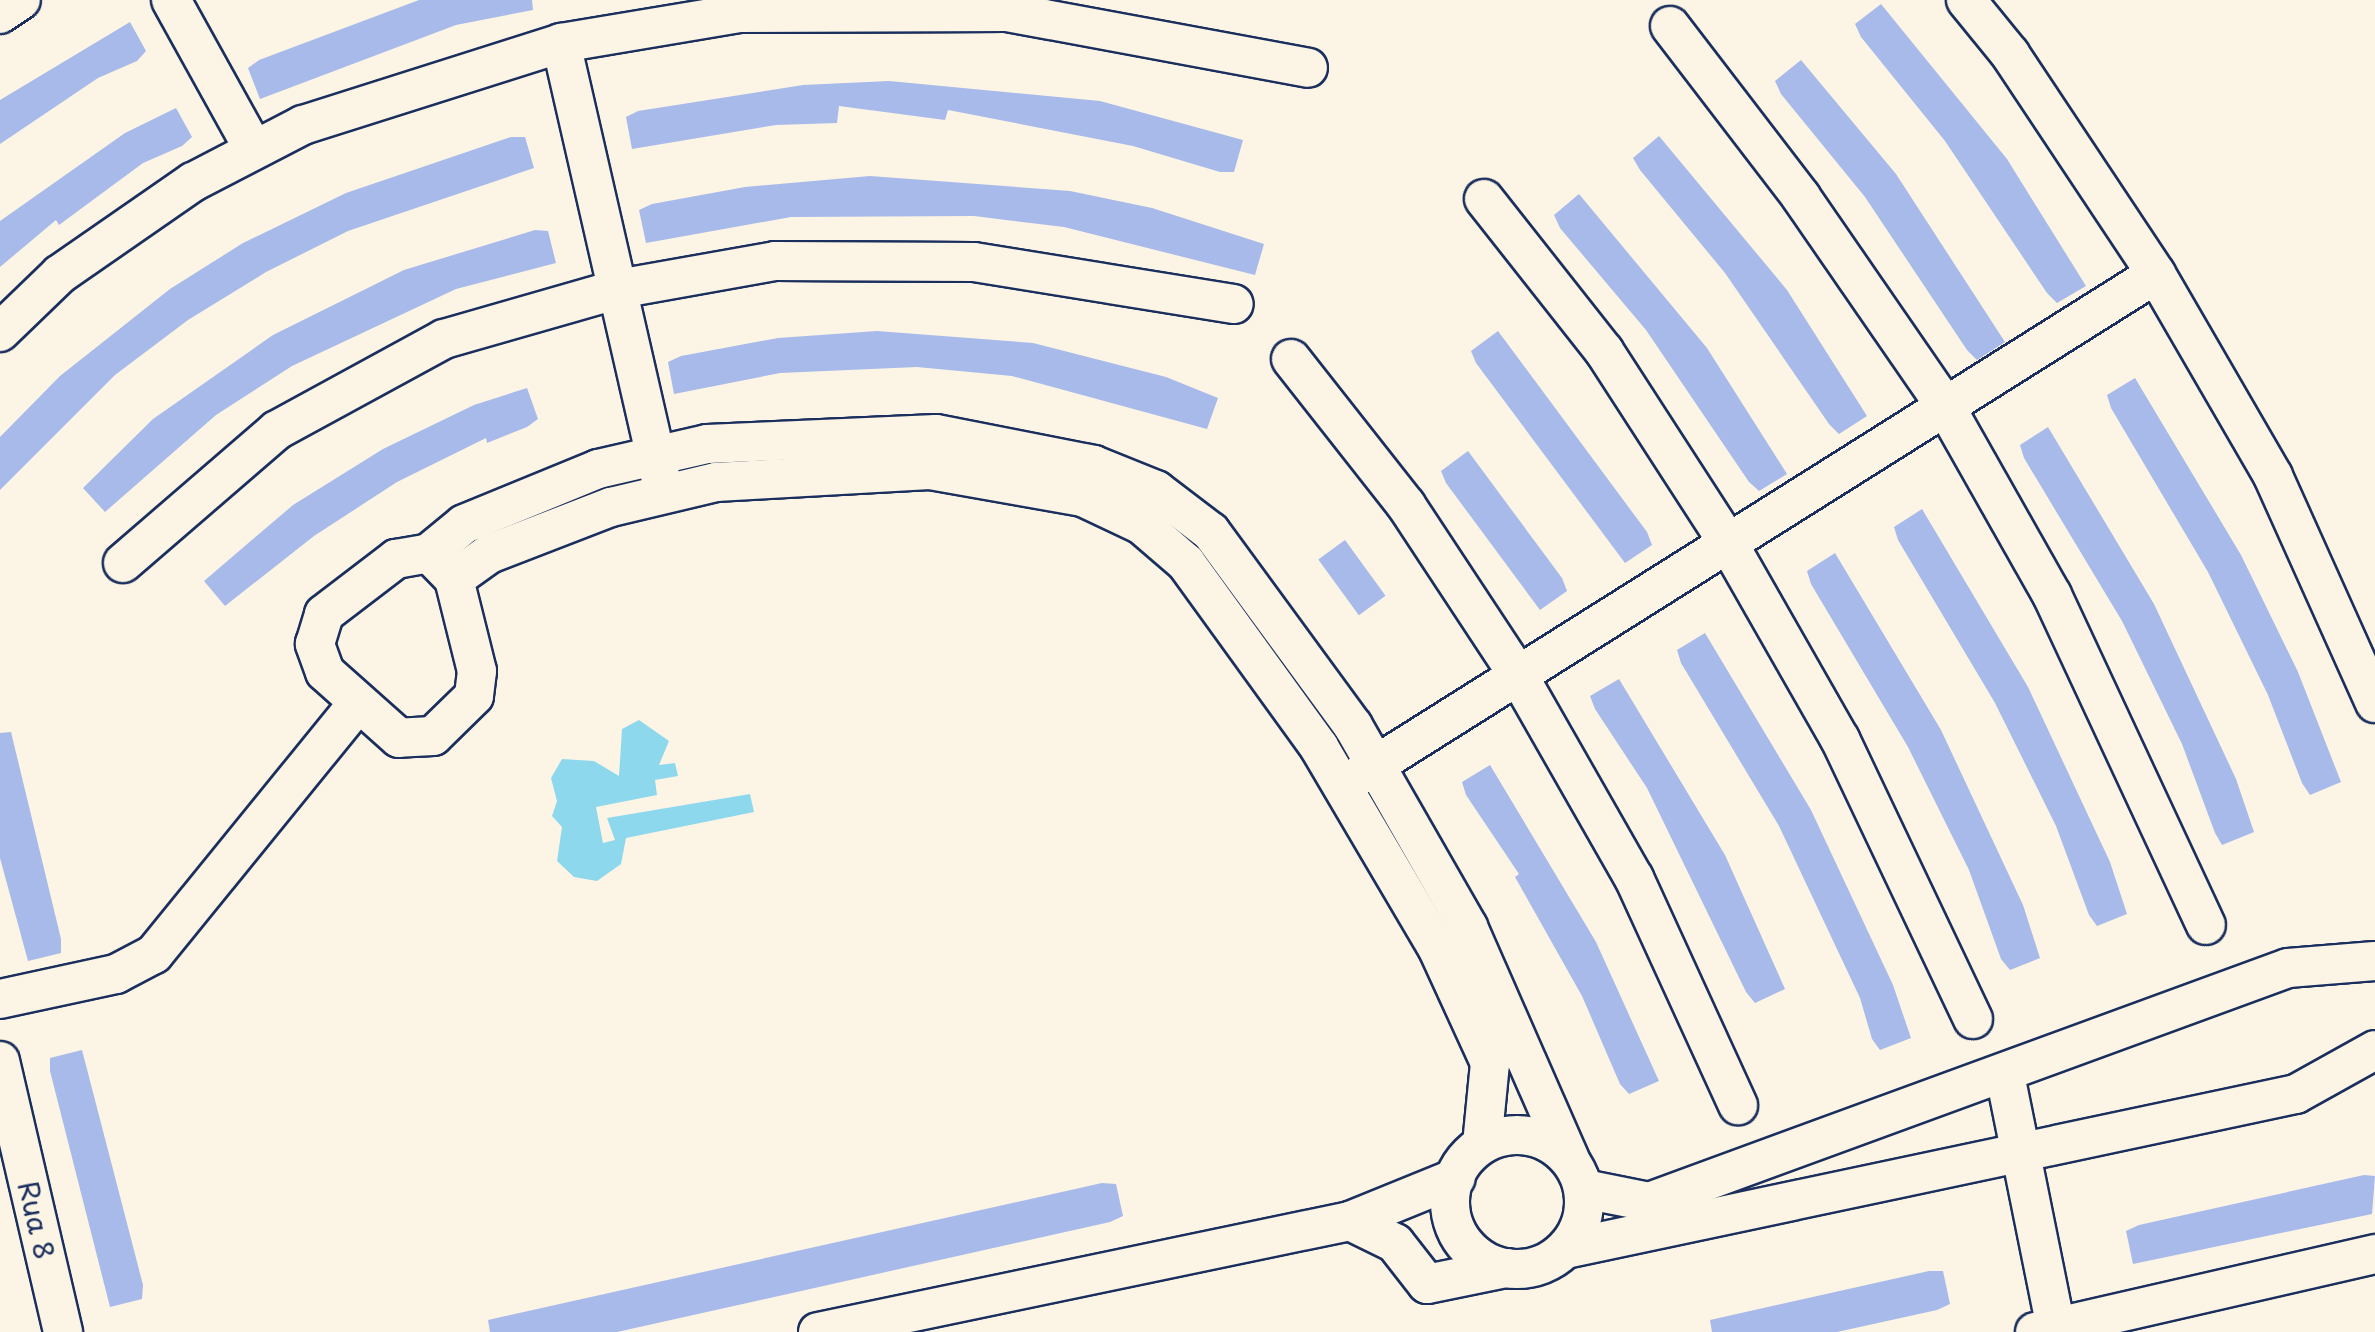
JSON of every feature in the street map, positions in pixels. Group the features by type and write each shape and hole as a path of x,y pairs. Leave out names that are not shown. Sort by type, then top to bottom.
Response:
{"street":[{"path":"0,14 21,0"},
{"path":"171,0 254,150"},
{"path":"1966,0 2010,54 2156,274 2273,476 2375,703"},
{"path":"0,332 60,274 193,182 254,150 303,125 561,43 740,13 1007,12 1308,68"},
{"path":"1670,26 1801,197 1945,406 2052,595 2206,925"},
{"path":"561,43 664,494"},
{"path":"1484,199 1604,351 1728,543 1840,739 1973,1019"},
{"path":"123,563 277,430 444,339 618,289 775,261 974,262 1234,304"},
{"path":"1343,786 2156,274"},
{"path":"1291,359 1406,505 1518,675 1634,878 1738,1105"},
{"path":"1506,1268 1476,1256 1456,1231 1449,1199 1456,1178 1482,1144 1490,1063 1437,947 1343,786 1186,563 1142,525 1083,497 930,470 716,482 611,507 489,554 441,566 396,559 324,614 315,644 325,672 356,705 399,738 433,736 467,705 477,671 441,566 464,524 598,469 707,444 936,434 1094,465 1156,490 1211,532 1376,764 1468,927 1577,1174 1582,1221 1566,1249"},
{"path":"0,999 116,974 154,954 356,705"},
{"path":"1482,1144 1523,1136 1545,1139 1577,1174 1649,1202 2005,1075 2288,968 2375,961"},
{"path":"1350,1221 1395,1243 1427,1284 1506,1268 1538,1266 1566,1249 2296,1094 2375,1050"},
{"name":"Rua 8","path":"0,1061 63,1332"},
{"path":"2005,1075 2049,1331 2375,1254"},
{"path":"834,1330 1350,1221 1456,1178"}],"water":[{"path":"639,720 669,741 659,765 675,763 678,776 655,780 657,795 596,807 603,843 615,840 607,818 750,794 754,812 626,838 621,864 597,881 574,877 557,861 562,827 552,816 557,801 551,778 562,759 594,761 619,776 622,729"}],"building":[{"path":"419,0 532,0 533,10 456,25 260,99 248,68 259,60"},
{"path":"1881,4 2007,159 2086,286 2057,303 2047,293 1945,141 1861,37 1855,24"},
{"path":"130,22 146,51 137,61 98,78 0,144 0,100"},
{"path":"1801,60 1896,174 2005,342 1977,360 1967,350 1865,197 1781,94 1775,81"},
{"path":"889,81 1100,101 1243,140 1234,172 1220,172 1133,146 948,110 945,120 839,106 837,123 776,125 632,149 626,117 638,111 803,85"},
{"path":"176,108 192,137 182,146 143,163 59,225 56,220 0,267 0,221 125,133"},
{"path":"1659,136 1787,290 1867,416 1839,434 1829,424 1725,273 1640,170 1633,158"},
{"path":"511,137 525,137 534,168 348,231 266,272 188,320 115,375 0,490 0,437 60,376 170,289 243,243 346,193"},
{"path":"870,176 1070,191 1152,208 1264,244 1255,275 1064,227 974,216 791,217 646,243 639,210 652,204 745,187"},
{"path":"1579,194 1707,348 1787,474 1759,491 1749,482 1646,330 1560,228 1554,215"},
{"path":"535,230 548,231 556,263 456,289 292,366 216,415 105,512 83,488 153,419 273,335 404,270"},
{"path":"877,331 1033,343 1166,377 1218,398 1207,429 1012,376 917,367 780,373 674,394 668,362 681,356 778,338"},
{"path":"1498,331 1647,532 1652,545 1625,563 1476,363 1471,351"},
{"path":"2135,378 2241,555 2298,672 2341,782 2310,795 2302,783 2268,695 2208,572 2111,408 2107,395"},
{"path":"527,388 538,419 527,427 487,443 486,438 397,482 314,536 225,606 204,581 293,505 383,449 474,405"},
{"path":"2048,427 2154,604 2236,779 2254,832 2222,845 2182,744 2122,621 2024,458 2020,445"},
{"path":"1468,451 1562,578 1567,591 1540,610 1446,483 1441,471"},
{"path":"1922,509 2028,687 2110,862 2127,914 2097,926 2089,915 2056,826 1995,703 1898,540 1894,527"},
{"path":"1345,540 1386,596 1359,615 1318,559"},
{"path":"1835,553 1941,730 2023,905 2040,958 2010,970 2001,959 1969,870 1908,747 1811,584 1807,571"},
{"path":"1705,633 1811,810 1893,985 1911,1038 1880,1050 1872,1039 1860,998 1779,826 1681,663 1677,650"},
{"path":"1619,679 1725,855 1785,989 1755,1003 1746,992 1647,788 1595,709 1590,696"},
{"path":"11,732 61,939 61,953 28,961 0,858 0,733"},
{"path":"1490,765 1596,942 1659,1081 1629,1094 1620,1084 1582,996 1515,877 1519,874 1466,795 1462,782"},
{"path":"82,1050 143,1285 142,1299 110,1307 50,1071 50,1058"},
{"path":"2364,1175 2375,1176 2372,1214 2133,1264 2126,1231 2139,1225"},
{"path":"1102,1183 1116,1184 1123,1216 1110,1222 617,1332 490,1332 488,1320"},
{"path":"1929,1271 1943,1271 1950,1304 1937,1310 1837,1332 1712,1332 1710,1320"}]}
